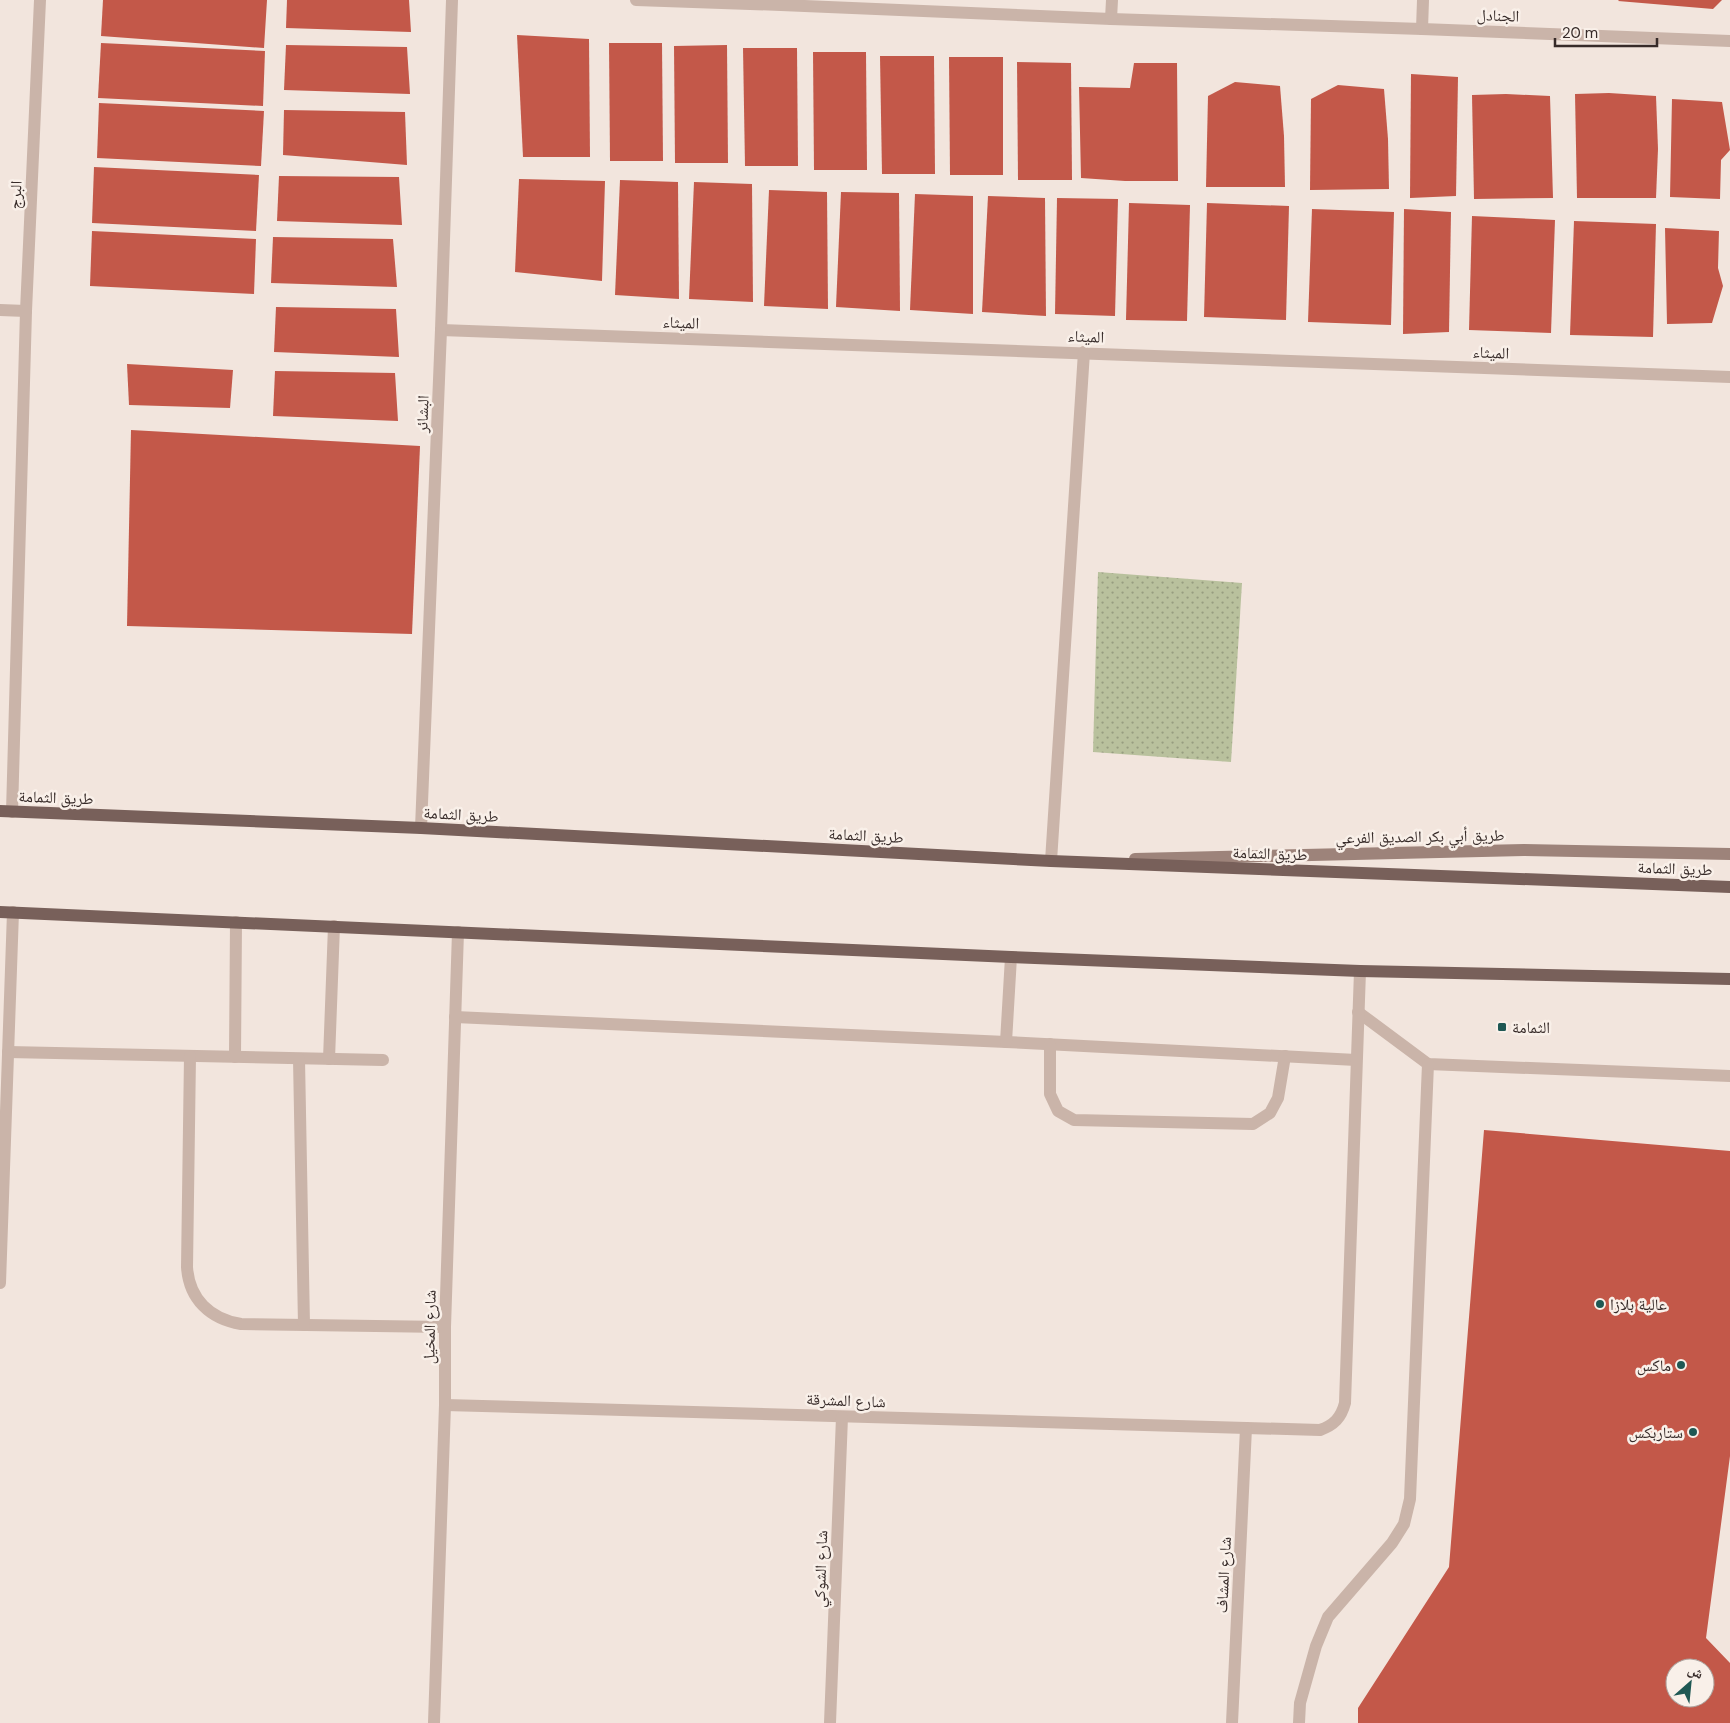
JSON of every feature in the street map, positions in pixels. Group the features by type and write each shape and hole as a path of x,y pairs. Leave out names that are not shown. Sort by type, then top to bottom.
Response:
{"main road":[{"name":"طريق الثمامة","path":"6,812 421,828 1051,861 1730,887"},
{"name":"طريق أبي بكر الصديق الفرعي","path":"1051,861 1524,850 1730,854"},
{"path":"6,912 1360,971 1730,979"}],"street":[{"name":"البرج","path":"6,812 40,0"},
{"name":"البشائر","path":"421,828 452,0"},
{"name":"الجنادل","path":"636,0 782,2 1111,19 1730,41"},
{"path":"1111,19 1112,0"},
{"path":"1422,29 1423,0"},
{"path":"0,310 26,311"},
{"name":"الميثاء","path":"441,330 1730,377"},
{"path":"1051,861 1084,352"},
{"path":"0,1283 8,1052 5,1012 6,912"},
{"path":"235,1057 236,922"},
{"path":"330,1059 334,926"},
{"name":"شارع المخيل","path":"434,1723 458,932"},
{"path":"1006,1042 1012,957"},
{"name":"شارع المشرقة","path":"445,1405 1320,1430 1328,1427 1336,1422 1342,1413 1345,1403 1360,971"},
{"path":"1358,1012 1428,1064 1730,1076"},
{"path":"455,1017 1356,1060"},
{"path":"1050,1044 1050,1094 1058,1112 1074,1120 1253,1124 1270,1113 1278,1098 1285,1056"},
{"path":"8,1052 383,1060"},
{"path":"190,1056 187,1267 191,1288 205,1308 228,1322 241,1324 445,1327"},
{"path":"299,1058 304,1325"},
{"path":"1299,1723 1300,1703 1316,1646 1328,1617 1392,1543 1404,1524 1410,1499 1428,1064"},
{"name":"شارع الشوكي","path":"830,1723 842,1417"},
{"name":"شارع المشاف","path":"1232,1723 1246,1428"}],"green space":[{"path":"1098,572 1242,583 1231,762 1093,752"}],"building":[{"path":"103,0 267,0 264,48 101,36"},
{"path":"287,0 409,0 411,32 286,28"},
{"path":"1619,0 1722,0 1713,9"},
{"path":"517,35 589,39 590,157 523,157"},
{"path":"101,43 265,51 263,106 98,98"},
{"path":"609,43 662,43 663,161 610,161"},
{"path":"286,45 407,47 410,94 284,90"},
{"path":"727,45 728,163 675,163 674,46"},
{"path":"743,48 797,48 798,166 745,166"},
{"path":"813,52 866,52 867,170 814,170"},
{"path":"880,56 934,56 935,174 882,174"},
{"path":"949,57 1003,57 1003,175 950,175"},
{"path":"1017,62 1071,63 1072,180 1018,180"},
{"path":"1134,63 1177,63 1178,181 1125,181 1081,178 1079,87 1130,88"},
{"path":"1411,74 1458,77 1456,196 1410,198"},
{"path":"1235,82 1280,86 1284,136 1285,187 1206,187 1208,96"},
{"path":"1338,85 1384,89 1389,189 1310,190 1311,99"},
{"path":"1609,93 1656,96 1658,149 1656,198 1577,198 1575,94"},
{"path":"1472,95 1550,96 1553,198 1474,199"},
{"path":"1672,99 1722,102 1730,150 1721,160 1720,199 1670,197"},
{"path":"99,103 264,111 261,166 97,158"},
{"path":"284,110 405,112 407,165 283,155"},
{"path":"94,167 259,175 256,231 92,223"},
{"path":"279,176 399,177 402,225 277,221"},
{"path":"519,179 605,181 602,281 515,272"},
{"path":"620,180 678,182 679,299 615,295"},
{"path":"694,182 752,184 753,302 689,299"},
{"path":"769,190 827,192 828,309 764,306"},
{"path":"841,192 899,193 900,311 836,307"},
{"path":"915,194 973,196 973,314 910,310"},
{"path":"988,196 1045,198 1046,316 982,312"},
{"path":"1057,198 1118,199 1115,316 1055,314"},
{"path":"1129,203 1190,205 1187,321 1126,320"},
{"path":"1207,203 1289,206 1286,320 1204,317"},
{"path":"1312,209 1394,212 1391,325 1308,322"},
{"path":"1404,209 1451,212 1449,332 1403,334"},
{"path":"1472,216 1555,220 1551,333 1469,330"},
{"path":"1574,221 1656,224 1653,337 1570,335"},
{"path":"1665,228 1719,231 1718,268 1723,286 1712,323 1667,324"},
{"path":"92,231 256,239 254,294 90,286"},
{"path":"273,237 393,239 397,287 271,283"},
{"path":"276,307 396,309 399,357 274,352"},
{"path":"127,364 233,370 230,408 129,405"},
{"path":"275,371 395,373 398,421 273,416"},
{"path":"131,430 420,446 412,634 127,626"},
{"name":"عالية بلازا","path":"1484,1130 1730,1151 1730,1456 1706,1638 1730,1663 1730,1723 1358,1723 1358,1708 1449,1567"}],"place":[{"name":"الثمامة","path":"1502,1027"},
{"name":"عالية بلازا","path":"1600,1304"},
{"name":"ماكس","path":"1681,1365"},
{"name":"ستاربكس","path":"1693,1432"}]}
